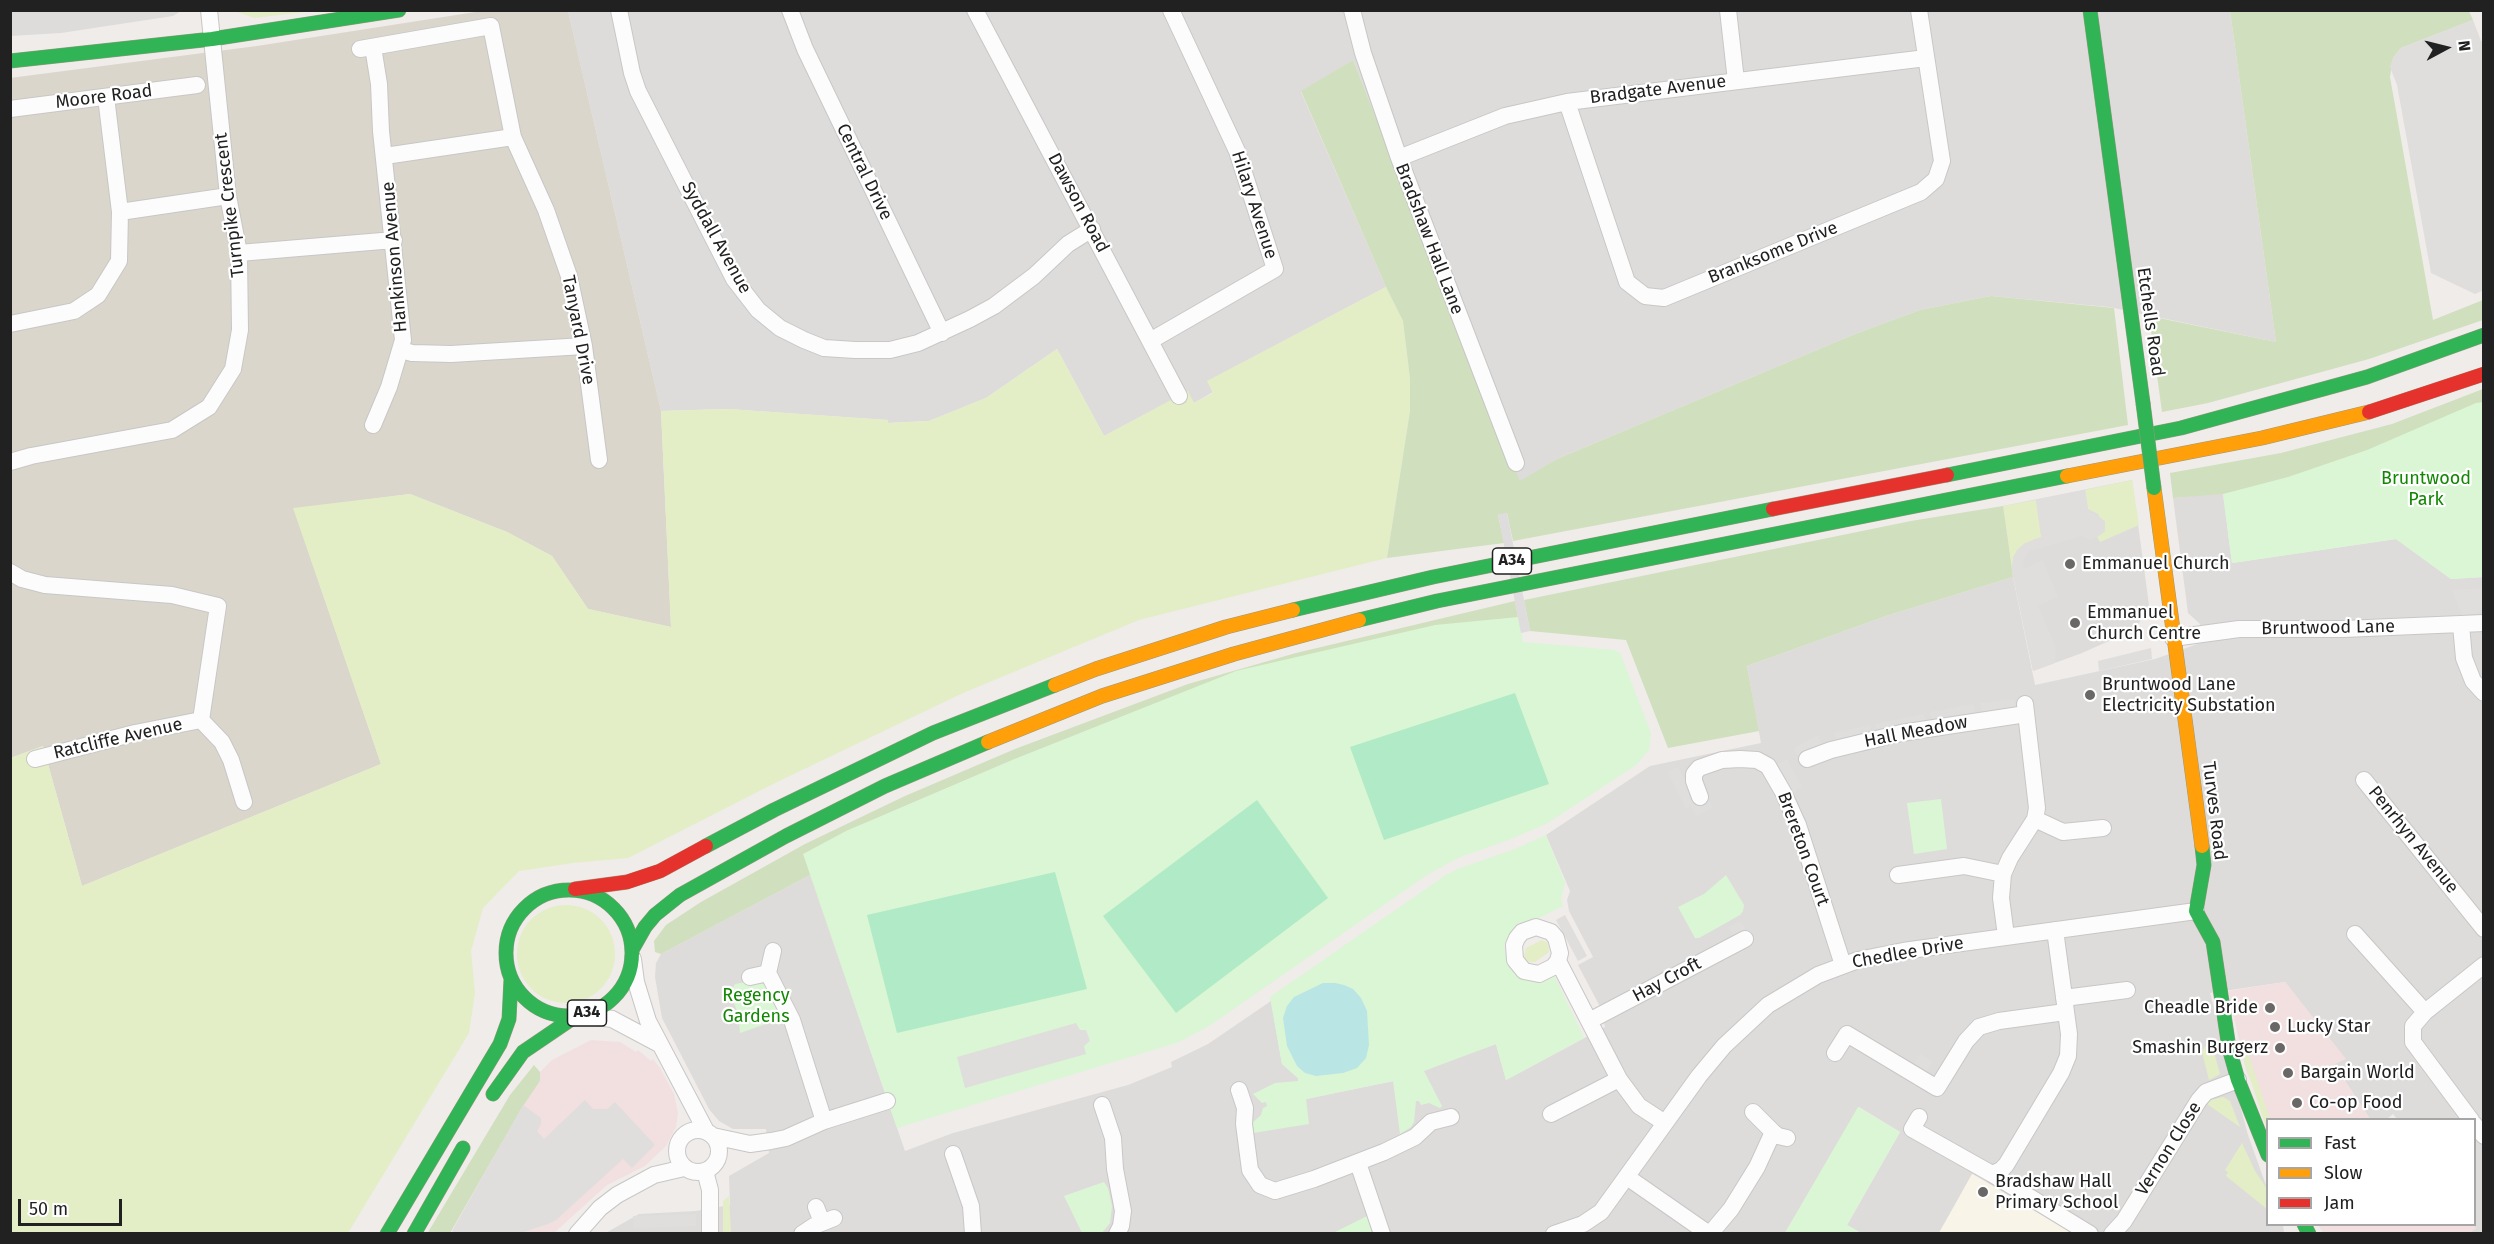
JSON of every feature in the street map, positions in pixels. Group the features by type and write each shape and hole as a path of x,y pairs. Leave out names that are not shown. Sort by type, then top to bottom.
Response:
{"main road":[{"path":"10,61 212,39 399,10"},
{"name":"Etchells Road","path":"2090,10 2173,638"},
{"name":"A34","path":"580,1015 554,1014 542,1010 525,998 511,979 507,967 506,943 516,917 537,898 551,891 617,884 660,871 774,810 933,733 1096,669 1226,627 1422,579 2181,428 2367,377 2484,335"},
{"name":"A34","path":"484,1110 502,1079 523,1052 580,1015 600,1008 617,995 628,975 633,954 655,915 680,895 786,836 875,791 981,743 1102,696 1224,657 1370,616 2262,438 2373,411 2484,374"},
{"name":"Turves Road","path":"2173,638 2204,866 2196,911"},
{"path":"575,889 591,893 613,907 625,923 633,954"},
{"path":"2196,911 2213,942 2224,1022 2238,1080 2266,1150"},
{"name":"A34","path":"387,1233 500,1044 508,1019 511,979"},
{"path":"414,1233 467,1141"}],"street":[{"name":"Turnpike Crescent","path":"10,462 31,456 172,430 209,407 233,369 240,330 239,253 228,196 209,10"},
{"name":"Syddall Avenue","path":"618,10 638,91 734,279 758,310 780,328 825,348 890,350 918,343 994,306 1034,276 1068,244 1092,229"},
{"name":"Central Drive","path":"790,10 805,49 942,333"},
{"name":"Dawson Road","path":"975,10 1179,396"},
{"name":"Hilary Avenue","path":"1150,341 1275,269 1237,151 1171,10"},
{"name":"Bradshaw Hall Lane","path":"1352,10 1363,53 1399,158 1516,463"},
{"path":"1728,10 1736,81"},
{"name":"Branksome Drive","path":"1567,102 1627,282 1645,296 1664,297 1921,192 1936,179 1942,161 1919,10"},
{"name":"Hankinson Avenue","path":"373,425 389,387 403,340 381,131 379,84 367,48 491,26"},
{"name":"Tanyard Drive","path":"491,26 513,137 546,210 569,276 584,346 599,460"},
{"name":"Bradgate Avenue","path":"1399,158 1505,116 1567,102 1926,58"},
{"name":"Moore Road","path":"10,110 197,86"},
{"path":"10,324 74,311 98,295 119,261 120,212 106,97"},
{"path":"385,156 513,137"},
{"path":"120,212 228,196"},
{"path":"239,253 394,240"},
{"path":"401,350 412,353 451,354 584,346"},
{"path":"10,572 22,579 45,585 172,595 218,606 201,720 222,742 227,751 243,802"},
{"name":"Bruntwood Lane","path":"2173,638 2239,629 2484,623"},
{"path":"2461,625 2464,658 2474,681 2484,693"},
{"name":"Hall Meadow","path":"1808,759 1831,750 1901,733 2026,709 2037,796 2035,819"},
{"name":"Ratcliffe Avenue","path":"35,759 135,733 201,720"},
{"name":"Brereton Court","path":"1700,797 1694,780 1694,774 1699,768 1722,760 1740,759 1757,760 1768,766 1798,825 1843,965"},
{"name":"Penrhyn Avenue","path":"2364,780 2484,929"},
{"path":"2006,936 2001,898 2003,874 2010,858 2035,819 2063,832 2103,828"},
{"path":"1898,874 1964,866 2003,874"},
{"name":"Chedlee Drive","path":"1554,1233 1583,1224 1594,1218 1608,1204 1711,1060 1755,1016 1798,986 1843,965 1894,952 2196,911"},
{"path":"1992,1174 2006,1165 2061,1073 2069,1046 2055,930"},
{"path":"2355,934 2425,1012"},
{"name":"Hay Croft","path":"1589,1021 1745,939"},
{"path":"773,951 768,973 792,1020 824,1121"},
{"path":"633,954 642,1003 659,1044 686,1094 719,1146 716,1163 705,1171 692,1172 684,1168 677,1158 686,1094"},
{"path":"1558,961 1619,1079 1639,1106 1665,1123"},
{"path":"2470,1118 2413,1042 2413,1026 2425,1012 2484,965"},
{"path":"750,977 768,973"},
{"path":"1835,1053 1847,1034 1938,1088 1966,1041 1979,1027 2127,990"},
{"path":"580,1015 612,1019 659,1044"},
{"path":"1551,1114 1619,1079"},
{"name":"Vernon Close","path":"2112,1233 2124,1221 2202,1096 2238,1080"},
{"path":"1239,1090 1245,1108 1244,1124 1250,1170 1260,1185 1267,1189 1284,1189 1358,1163 1415,1137 1431,1122 1451,1117"},
{"path":"718,1157 750,1144 786,1138 824,1121 887,1101"},
{"path":"1102,1105 1103,1128 1114,1147 1114,1169 1123,1211 1121,1226 1117,1233"},
{"path":"1628,1177 1709,1233 1731,1209 1780,1135 1754,1112"},
{"path":"1912,1124 2090,1233"},
{"path":"654,1175 679,1141 694,1129 750,1144"},
{"path":"953,1154 966,1169 973,1233"},
{"path":"1358,1163 1382,1233"},
{"path":"577,1233 610,1200 654,1175 684,1168"},
{"path":"705,1171 710,1198 710,1233"},
{"path":"802,1233 824,1216"}],"shaded area":[{"path":"10,11 181,11 173,16 61,33 11,36"},
{"path":"482,11 568,11 661,411 671,627 588,609 552,556 507,532 410,494 294,509 381,764 82,886 43,746 11,758 10,78 257,46"},
{"path":"568,11 2230,11 2276,342 2109,307 1991,296 1920,310 1855,334 1557,459 1520,482 1353,60 1301,92 1386,287 1208,381 1213,392 1194,403 1187,392 1104,436 1057,349 986,398 929,421 888,423 887,420 728,409 661,411"},
{"path":"2473,20 2481,41 2484,41 2484,290 2475,294 2431,273 2397,85 2390,67 2393,58 2401,48"},
{"path":"2132,480 2149,605 2136,629 2082,653 2033,671 2006,541 2003,506"},
{"path":"2085,490 2088,509 2105,521 2105,531 2090,540 2082,536 2030,551 2023,561 2024,569 2043,560 2058,597 2038,606 2056,648 2055,663 2033,671 2012,571 2013,558 2025,543 2041,537 2036,500"},
{"path":"2223,493 2232,563 2396,539 2451,579 2483,577 2483,1233 2469,1233 2476,1226 2476,1118 2396,1118 2393,1114 2388,1118 2369,1118 2334,1064 2345,1059 2285,982 2210,993 2248,1135 2266,1185 2266,1226 2283,1226 2284,1233 2072,1233 1973,1174 1939,1233 1861,1233 1847,1225 1900,1132 1859,1107 1785,1233 604,1234 639,1214 696,1211 730,1205 729,1176 769,1153 766,1129 733,1129 719,1121 709,1109 662,1018 655,977 656,963 661,954 810,875 905,1151 953,1133 1128,1085 1172,1067 1171,1062 1208,1044 1271,1001 1282,1064 1298,1078 1306,1099 1394,1081 1496,1044 1506,1080 1605,1027 1606,1018 1578,965 1593,957 1569,911 1567,900 1570,891 1546,835 1650,766 1761,743 1747,666 1886,616 2013,577 2035,685 2155,659 2203,642 2200,624 2188,613 2173,498"},
{"path":"2483,588 2483,607 2477,613 2462,615 2452,590"},
{"path":"2151,648 2152,659 2099,671 2098,661"},
{"path":"2014,699 2016,707 1982,712 1980,703"},
{"path":"1974,704 1975,713 1932,721 1930,712"},
{"path":"1924,714 1926,722 1877,733 1875,724"},
{"path":"1870,725 1872,734 1838,743 1834,733"},
{"path":"1818,735 1822,746 1804,768 1794,748"},
{"path":"1787,759 1802,787 1792,793 1776,765"},
{"path":"1678,767 1696,801 1708,796 1713,807 1696,816 1691,806 1686,808 1668,772"},
{"path":"1565,915 1587,956 1578,961 1556,920"},
{"path":"1741,921 1747,932 1735,939 1728,927"},
{"path":"2285,982 2346,1059 2334,1064 2369,1118 2267,1118 2246,1070 2228,991"},
{"path":"1076,1023 1080,1030 1086,1030 1090,1041 1084,1046 1086,1054 965,1088 957,1057"},
{"path":"591,1040 620,1042 636,1052 638,1050 651,1061 653,1059 660,1068 674,1094 678,1113 676,1127 666,1146 645,1166 607,1185 554,1233 457,1234 452,1231 523,1105 540,1081 540,1072 552,1060"},
{"path":"1920,1054 1933,1062 1927,1071 1914,1063"},
{"path":"585,1100 593,1109 607,1109 615,1102 655,1145 632,1168 623,1159 556,1220 548,1224 521,1233 457,1234 452,1231 523,1105 541,1118 537,1131 544,1139"},
{"name":"Bradshaw Hall Primary School","path":"1972,1174 2033,1210 2072,1233 1939,1233"},
{"path":"696,1214 696,1226 634,1228 633,1216"},
{"path":"2319,1226 2474,1226 2476,1228 2469,1234 2324,1234"}],"green space":[{"path":"234,10 312,11 255,18"},
{"path":"2230,11 2469,11 2473,20 2401,48 2393,58 2390,77 2433,320 2483,300 2483,320 2369,359 2208,403 2162,412 2149,316 2276,342"},
{"path":"1353,60 1520,481 1557,459 1855,334 1920,310 1991,296 2114,308 2128,425 1513,541 1507,513 1498,515 1504,543 1387,558 1410,411 1410,379 1403,321 1301,91"},
{"path":"1386,287 1403,321 1410,379 1410,411 1387,558 1139,620 963,693 775,783 628,858 519,871 483,908 471,951 475,993 469,1033 348,1233 11,1233 10,758 43,746 82,886 381,764 293,508 410,494 507,532 552,556 588,609 671,627 661,411 728,409 888,420 888,423 929,421 986,398 1057,349 1104,436 1188,391 1194,403 1213,393 1207,381"},
{"path":"2483,389 2483,526 2229,497 2223,494 2173,498 2170,473 2281,453 2392,424"},
{"name":"Bruntwood Park","path":"2483,402 2483,577 2451,579 2396,539 2232,563 2223,494 2288,477 2367,450"},
{"path":"2132,480 2139,525 2100,542 2097,537 2105,531 2098,514 2088,509 2085,490"},
{"path":"2036,500 2041,534 2055,534 2035,539 2018,549 2013,558 2012,571 2003,506"},
{"path":"2003,506 2013,577 1886,616 1747,666 1759,731 1668,748 1626,640 1530,631 1524,600 1911,521"},
{"path":"1515,601 1521,633 885,1091 810,875 661,954 655,952 654,941 666,925 701,902 805,844 905,796 1015,749 1188,684 1296,653"},
{"path":"1518,617 1523,642 1614,650 1620,653 1651,733 1649,750 1636,765 1546,824 1460,857 1427,875 1209,1026 1179,1042 897,1128 803,854 846,831 1012,760 1236,671 1435,625"},
{"path":"1515,693 1549,784 1384,840 1350,747"},
{"path":"1941,799 1947,849 1914,854 1907,803"},
{"path":"1257,800 1328,898 1176,1013 1103,916"},
{"path":"1546,835 1565,883 1561,898 1563,906 1515,930 1504,945 1511,967 1554,975 1584,1038 1506,1080 1496,1044 1424,1071 1442,1106 1440,1108 1429,1103 1421,1105 1419,1101 1416,1101 1414,1122 1411,1127 1400,1134 1393,1081 1306,1099 1309,1124 1253,1133 1252,1123 1267,1106 1266,1102 1262,1103 1253,1094 1275,1083 1298,1081 1298,1078 1282,1064 1270,997 1446,875"},
{"path":"1055,872 1087,989 897,1033 867,915"},
{"path":"1726,875 1744,905 1743,911 1740,915 1699,938 1695,938 1678,907 1704,894"},
{"path":"566,905 585,909 601,919 611,935 615,954 611,973 601,989 585,999 566,1003 547,999 531,989 521,973 517,954 521,935 531,919 547,909"},
{"path":"1542,940 1548,943 1549,952 1535,962 1528,962 1524,957 1526,948"},
{"name":"Regency Gardens","path":"746,982 765,984 783,1018 740,1033 739,1022 735,1018 738,1013 733,1001 732,989 735,984"},
{"path":"2210,1038 2220,1074 2209,1080 2202,1052"},
{"path":"2246,1047 2270,1118 2266,1118 2266,1127 2240,1048"},
{"path":"534,1065 540,1072 540,1081 523,1106 450,1233 427,1234 510,1095"},
{"path":"2223,1097 2230,1101 2240,1127 2207,1104 2211,1100"},
{"path":"1858,1107 1900,1132 1847,1225 1861,1233 1785,1233"},
{"path":"2242,1143 2255,1171 2266,1188 2266,1208 2226,1176 2228,1172 2225,1170"},
{"path":"1104,1182 1108,1188 1112,1206 1110,1223 1102,1233 1082,1233 1064,1196"},
{"path":"729,1196 731,1233 723,1233 723,1201"},
{"path":"1367,1216 1372,1233 1333,1233"}],"water":[{"path":"1323,983 1344,985 1353,989 1361,998 1367,1011 1369,1045 1366,1058 1357,1068 1343,1073 1316,1076 1305,1073 1297,1066 1287,1046 1283,1018 1287,1006 1294,997"}],"pier":[{"path":"1507,513 1530,631 1521,633 1498,514"}],"traffic: fast":[{"path":"10,61 212,39 399,10"},
{"path":"2090,10 2143,403"},
{"path":"1947,475 2181,428 2367,377 2484,335"},
{"path":"2143,403 2154,488"},
{"path":"1359,620 1437,601 2067,476"},
{"path":"1293,610 1433,577 1773,509"},
{"path":"706,846 774,810 933,733 1055,685"},
{"path":"632,950 655,915 680,895 786,836 885,786 988,742"},
{"path":"2202,846 2204,865 2196,911 2213,942 2229,1048 2238,1080 2266,1150"},
{"path":"569,890 593,894 614,908 628,929 632,953 628,977 614,998 593,1012 569,1016 545,1012 524,998 510,977 506,953 510,929 524,908 545,894 569,890"},
{"path":"387,1234 500,1044 509,1019 511,979"},
{"path":"493,1094 523,1052 576,1016"},
{"path":"414,1234 463,1148"},
{"path":"2305,1226 2309,1234"}],"traffic: slow":[{"path":"2067,476 2262,438 2369,412"},
{"path":"2154,488 2202,846"},
{"path":"1055,685 1096,669 1226,627 1293,610"},
{"path":"988,742 1102,696 1234,654 1359,620"}],"traffic: jam":[{"path":"2369,412 2484,374"},
{"path":"1773,509 1947,475"},
{"path":"575,889 627,882 660,871 706,846"}],"place":[{"name":"Emmanuel Church","path":"2070,564"},
{"name":"Emmanuel Church Centre","path":"2075,623"},
{"name":"Bruntwood Lane Electricity Substation","path":"2090,695"},
{"name":"Cheadle Bride","path":"2270,1008"},
{"name":"Lucky Star","path":"2275,1027"},
{"name":"Smashin Burgerz","path":"2280,1048"},
{"name":"Bargain World","path":"2288,1073"},
{"name":"Co-op Food","path":"2297,1103"},
{"name":"Bradshaw Hall Primary School","path":"1983,1192"}]}
